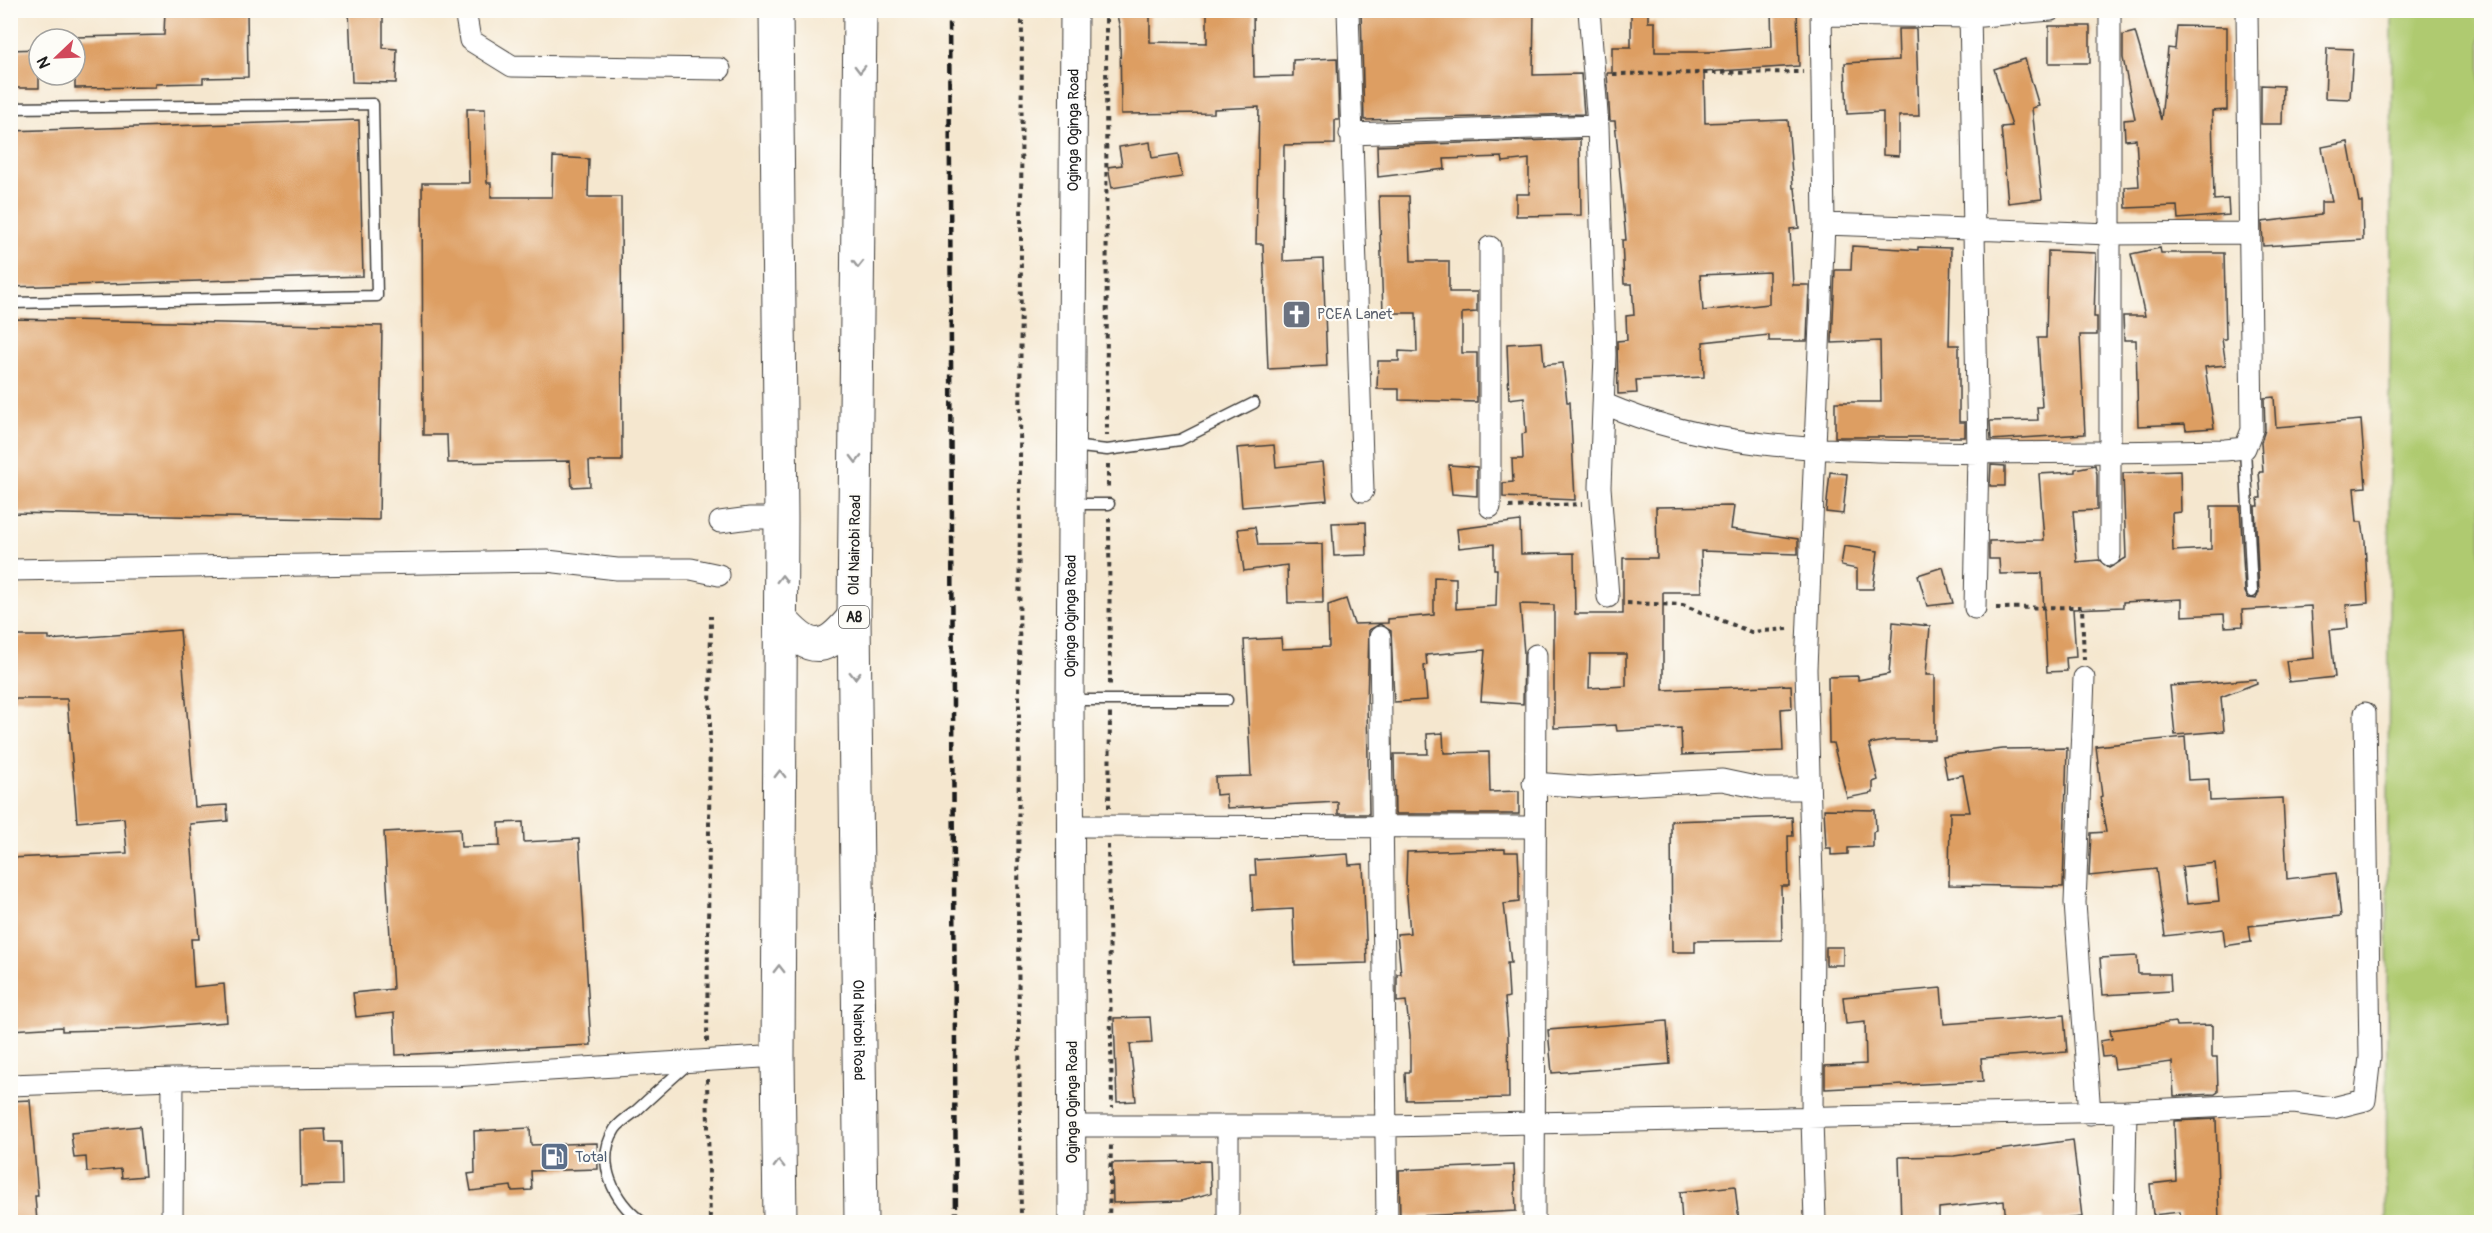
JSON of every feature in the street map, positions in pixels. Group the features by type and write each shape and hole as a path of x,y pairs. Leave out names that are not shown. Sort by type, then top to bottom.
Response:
{"highway":[{"path":"776,10 782,621 778,1056 780,1222"},
{"name":"Old Nairobi Road","path":"860,10 855,617 861,1222"},
{"path":"782,621 806,644 821,645 836,639 855,617"}],"street":[{"path":"465,10 470,40 512,66 720,69"},
{"name":"Oginga Oginga Road","path":"1072,1222 1078,504 1074,10"},
{"path":"1348,10 1350,134 1363,491"},
{"path":"1589,10 1598,126 1605,404 1601,503 1608,597"},
{"path":"1815,1222 1812,1118 1813,914 1807,628 1824,224 1821,13 1970,14 2051,10"},
{"path":"2110,10 2110,555"},
{"path":"1605,404 1643,421 1722,438 1813,450 1978,453 2110,452 2245,447 2252,430 2247,10"},
{"path":"1970,14 1978,453 1975,608"},
{"path":"1350,134 1598,126"},
{"path":"1824,224 2111,234 2248,233"},
{"path":"1490,247 1490,507"},
{"path":"720,522 750,518 781,518"},
{"path":"10,570 547,561 617,569 691,569 719,575"},
{"path":"1380,637 1387,1222"},
{"path":"1534,1222 1535,827 1533,783 1536,655"},
{"path":"2084,678 2075,903 2090,1114"},
{"path":"1072,1126 1228,1128 1534,1121 2090,1114 2294,1103 2333,1108 2366,1100 2370,1057 2365,713"},
{"path":"1533,783 1588,787 1722,780 1765,789 1809,789"},
{"path":"1077,826 1535,827"},
{"path":"10,1085 173,1079 453,1077 778,1056"},
{"path":"172,1222 173,1079"},
{"path":"2124,1222 2126,1111"},
{"path":"1228,1128 1228,1222"}],"lane":[{"path":"10,108 373,104 377,296 10,303"},
{"path":"1078,446 1104,449 1180,440 1254,403"},
{"path":"2245,447 2252,592"},
{"path":"1078,504 1106,504"},
{"path":"1076,700 1227,700"},
{"path":"642,1222 632,1215 614,1190 607,1173 607,1152 615,1129 698,1061"}],"path":[{"path":"1021,1222 1018,933 1022,10"},
{"path":"1106,10 1104,449 1106,825 1112,1126 1109,1222"},
{"path":"1594,74 1823,71"},
{"path":"1490,507 1601,503"},
{"path":"1608,597 1619,603 1683,605 1750,632 1807,628"},
{"path":"1975,608 2082,607 2084,678"},
{"path":"710,1222 698,1061 711,616"}],"green space":[{"path":"2392,11 2481,11 2481,1222 2386,1222"}],"building":[{"path":"165,10 247,10 248,77 203,78 203,83 156,84 156,87 75,88 87,87 87,37 164,35"},
{"path":"349,10 383,10 383,48 397,49 396,83 352,82"},
{"path":"1116,10 1150,10 1150,42 1207,43 1207,10 1253,10 1254,77 1293,76 1293,60 1337,58 1339,120 1335,120 1335,144 1284,145 1283,261 1323,259 1327,366 1268,369 1263,244 1256,244 1259,107 1214,109 1214,113 1121,114 1120,29"},
{"path":"1361,10 1534,10 1533,75 1581,74 1584,114 1364,120"},
{"path":"1631,10 1648,10 1648,22 1655,22 1655,52 1708,52 1772,47 1771,10 1797,10 1799,66 1704,72 1705,123 1788,120 1793,188 1795,188 1799,228 1790,229 1793,285 1809,285 1807,341 1769,341 1769,335 1703,342 1704,377 1636,380 1637,393 1618,394 1617,341 1627,340 1626,316 1634,315 1632,284 1624,284 1622,240 1626,240 1615,121 1610,121 1607,73 1612,73 1612,47 1631,47","holes":["1769,272 1769,304 1703,311 1700,275"]},
{"path":"2049,26 2090,26 2090,63 2049,63"},
{"path":"2177,26 2227,27 2227,110 2212,111 2214,200 2228,199 2229,215 2178,219 2177,206 2126,208 2125,187 2139,186 2136,139 2125,140 2124,120 2135,119 2123,58 2123,35 2135,32 2161,120 2168,48 2175,49"},
{"path":"1898,29 1916,29 1919,116 1899,116 1899,156 1883,155 1883,112 1847,114 1845,63 1899,60"},
{"path":"2327,48 2353,49 2350,99 2325,98"},
{"path":"27,49 27,87 39,88 11,88 10,50"},
{"path":"2025,59 2039,106 2032,108 2042,199 2008,203 2001,127 2012,126 1994,69"},
{"path":"2261,85 2283,86 2282,124 2261,124"},
{"path":"467,109 485,109 487,183 491,183 491,197 552,197 553,157 589,159 588,197 621,197 622,461 589,461 590,486 572,487 570,461 448,463 447,435 423,435 422,183 469,183"},
{"path":"359,120 363,276 10,287 10,131"},
{"path":"1580,139 1581,215 1516,216 1516,194 1529,194 1529,159 1503,162 1502,157 1444,159 1445,169 1378,177 1377,146"},
{"path":"1150,142 1152,158 1178,154 1182,177 1112,188 1108,167 1122,165 1119,147"},
{"path":"2348,142 2359,202 2362,202 2363,240 2263,246 2262,222 2321,215 2321,202 2332,202 2322,147"},
{"path":"1379,196 1409,196 1411,261 1449,261 1449,292 1477,292 1477,312 1462,313 1462,353 1477,353 1477,402 1399,400 1399,389 1377,389 1378,361 1399,361 1399,351 1417,352 1416,313 1383,313"},
{"path":"1852,246 1918,250 1918,247 1951,248 1949,345 1959,345 1959,422 1965,422 1965,437 1835,437 1835,402 1881,402 1880,341 1832,343 1835,270 1851,270"},
{"path":"2160,248 2161,253 2224,253 2226,339 2222,339 2226,365 2205,367 2214,428 2186,430 2185,424 2138,426 2136,340 2124,340 2123,316 2145,316 2131,254"},
{"path":"2048,251 2096,253 2094,317 2097,317 2097,335 2080,335 2085,434 1991,440 1990,421 2038,420 2037,407 2042,407 2038,338 2046,338"},
{"path":"10,319 382,326 379,520 10,513"},
{"path":"1542,342 1544,365 1563,363 1567,402 1570,402 1575,500 1503,497 1503,483 1513,482 1512,459 1523,459 1522,434 1526,433 1524,397 1509,399 1507,344"},
{"path":"2274,397 2276,427 2361,420 2366,487 2354,488 2357,522 2362,522 2365,541 2368,603 2346,605 2348,628 2330,630 2335,677 2289,682 2286,661 2314,658 2311,606 2242,610 2243,626 2225,627 2224,614 2182,616 2182,599 2123,602 2123,607 2073,609 2076,657 2066,658 2067,671 2047,672 2042,573 2000,574 1999,559 1989,559 1989,541 2044,540 2039,474 2075,472 2075,469 2095,465 2097,510 2073,511 2077,562 2099,560 2109,568 2126,558 2123,473 2180,471 2181,512 2172,513 2173,551 2211,549 2211,506 2240,506 2245,592 2248,598 2256,599 2259,592 2255,506 2259,506 2258,498 2261,498 2259,472 2263,472 2261,442 2265,430 2264,398"},
{"path":"1274,445 1276,467 1323,462 1327,500 1242,507 1237,448"},
{"path":"1449,465 1477,467 1477,496 1452,494"},
{"path":"1991,465 2005,466 2005,486 1990,486"},
{"path":"1830,472 1847,474 1843,514 1826,512"},
{"path":"1734,506 1731,529 1798,539 1798,554 1701,551 1702,592 1663,592 1663,690 1791,685 1792,708 1781,709 1783,751 1682,755 1681,728 1617,731 1616,725 1554,728 1554,605 1520,604 1524,653 1523,704 1481,701 1485,650 1426,655 1427,665 1424,666 1427,700 1394,702 1391,631 1380,624 1369,630 1367,704 1369,814 1338,814 1338,802 1227,808 1226,794 1216,795 1215,777 1251,776 1244,640 1281,638 1282,649 1329,647 1328,605 1346,599 1354,624 1388,623 1388,619 1434,615 1434,577 1456,578 1456,609 1496,606 1497,569 1494,569 1494,544 1459,548 1457,529 1520,521 1521,554 1574,553 1575,614 1623,614 1623,558 1657,558 1656,507","holes":["1590,654 1626,654 1626,686 1589,688"]},
{"path":"1366,522 1367,555 1334,556 1332,523"},
{"path":"1255,527 1258,545 1322,544 1323,603 1288,603 1287,565 1244,571 1238,529"},
{"path":"1844,546 1878,551 1873,589 1857,589 1857,569 1841,566"},
{"path":"1943,567 1953,603 1927,606 1918,575"},
{"path":"1893,622 1930,626 1926,675 1935,675 1935,740 1891,740 1869,744 1878,780 1873,782 1873,793 1847,798 1833,743 1829,743 1828,677 1858,676 1858,680 1889,674"},
{"path":"180,630 195,807 227,805 228,821 190,824 199,939 191,939 194,987 224,984 227,1022 141,1029 62,1031 62,1027 10,1030 10,858 127,853 124,818 77,822 67,699 10,699 10,636 49,636 49,640"},
{"path":"2256,679 2257,683 2221,697 2224,731 2175,735 2170,686"},
{"path":"1443,733 1444,753 1489,752 1490,792 1519,791 1519,814 1395,814 1394,754 1428,754 1427,734"},
{"path":"2185,737 2188,780 2209,779 2210,801 2283,798 2287,879 2336,873 2341,916 2249,926 2251,942 2225,946 2223,929 2165,936 2156,869 2089,876 2091,833 2106,832 2100,797 2102,796 2096,746","holes":["2215,863 2219,901 2187,904 2182,867"]},
{"path":"2067,748 2063,887 1949,885 1950,812 1970,812 1963,775 1947,778 1943,756 2003,749"},
{"path":"1824,809 1875,810 1876,831 1873,832 1873,847 1848,848 1848,854 1831,855 1831,848 1826,848"},
{"path":"1792,817 1793,836 1788,836 1789,886 1781,886 1782,940 1695,941 1695,952 1672,952 1671,821"},
{"path":"523,822 524,842 579,839 591,1045 396,1055 394,1013 356,1017 353,993 393,989 384,832 460,828 461,847 500,846 499,823"},
{"path":"1505,849 1505,852 1518,852 1519,871 1519,902 1504,904 1511,963 1507,963 1509,997 1505,998 1509,1098 1406,1100 1405,1072 1410,1072 1410,1035 1406,1001 1397,1002 1397,974 1401,974 1397,934 1410,933 1406,885 1407,852"},
{"path":"1348,854 1349,865 1363,864 1367,963 1295,965 1293,909 1253,911 1251,875 1256,875 1255,860"},
{"path":"1826,947 1843,947 1843,965 1826,965"},
{"path":"2137,956 2138,974 2170,974 2171,991 2103,995 2100,958"},
{"path":"1941,988 1944,1024 2064,1015 2067,1052 1981,1058 1983,1081 1825,1089 1825,1066 1866,1064 1865,1022 1846,1024 1843,997"},
{"path":"1150,1017 1152,1043 1130,1044 1136,1101 1117,1102 1114,1018"},
{"path":"1667,1021 1670,1064 1552,1073 1548,1030"},
{"path":"2175,1022 2176,1026 2212,1025 2212,1057 2217,1057 2218,1092 2215,1094 2174,1096 2172,1062 2115,1069 2113,1056 2102,1057 2100,1041 2112,1039 2110,1030"},
{"path":"30,1100 38,1196 35,1196 37,1222 10,1222 10,1101"},
{"path":"2216,1119 2219,1222 2181,1222 2180,1212 2153,1215 2150,1184 2176,1181 2174,1121"},
{"path":"140,1126 145,1176 122,1178 121,1169 87,1172 86,1157 74,1158 71,1133"},
{"path":"530,1128 531,1145 597,1143 598,1169 531,1171 532,1190 512,1191 511,1186 471,1191 468,1174 475,1173 474,1131"},
{"path":"325,1129 326,1142 341,1142 342,1185 301,1186 300,1130"},
{"path":"2073,1140 2082,1217 2044,1221 2043,1217 2006,1221 2004,1201 1939,1208 1939,1222 1901,1222 1899,1157 1954,1156"},
{"path":"1210,1161 1211,1193 1181,1201 1113,1203 1112,1163"},
{"path":"1514,1165 1516,1211 1400,1217 1399,1170"},
{"path":"1735,1186 1739,1222 1682,1222 1680,1192"}],"railway":[{"path":"949,10 956,1222"}],"place":[{"name":"PCEA Lanet","path":"1296,314"},
{"name":"Total","path":"554,1157"}]}
